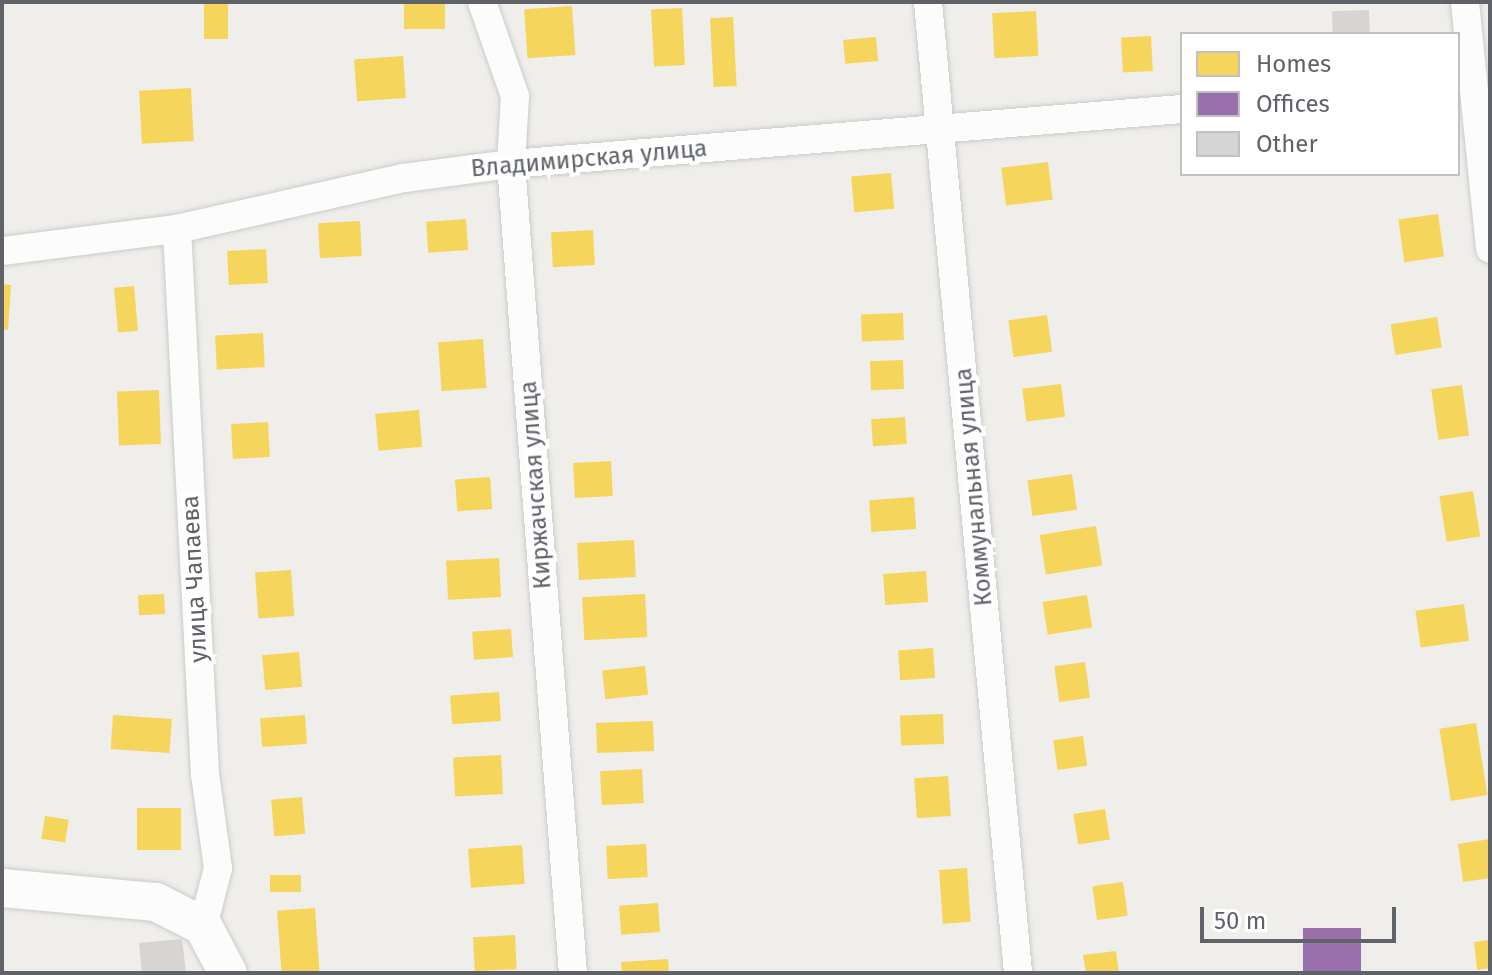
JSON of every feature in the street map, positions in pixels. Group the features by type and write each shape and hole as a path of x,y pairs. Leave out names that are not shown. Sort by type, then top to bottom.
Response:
{"street":[{"name":"Киржачская улица","path":"482,2 515,96 511,164 573,973"},
{"name":"Коммунальная улица","path":"928,2 1018,973"},
{"path":"1465,2 1490,249"},
{"name":"Владимирская улица","path":"2,251 177,229 404,178 511,164 1180,109"},
{"name":"улица Чапаева","path":"177,229 205,774 218,868 203,926"},
{"path":"2,888 156,902 203,926 228,973"}],"building: Homes":[{"path":"204,2 228,2 228,39 204,39"},
{"path":"404,2 445,2 445,29 404,29"},
{"path":"572,6 575,55 528,58 524,9"},
{"path":"682,8 685,65 654,67 651,10"},
{"path":"1036,11 1038,56 994,58 992,13"},
{"path":"733,17 737,86 714,87 710,18"},
{"path":"1151,36 1153,71 1123,73 1121,38"},
{"path":"876,37 878,61 845,64 843,40"},
{"path":"403,56 406,98 357,101 354,59"},
{"path":"191,88 194,141 142,144 139,91"},
{"path":"1048,162 1053,200 1006,205 1001,168"},
{"path":"891,173 894,209 854,212 851,176"},
{"path":"1438,214 1444,257 1404,262 1398,220"},
{"path":"466,219 468,250 428,253 426,222"},
{"path":"360,221 362,256 320,258 318,223"},
{"path":"593,230 595,265 553,267 551,232"},
{"path":"266,249 268,283 229,285 227,251"},
{"path":"2,284 11,285 8,330 2,329"},
{"path":"134,286 138,331 118,333 114,288"},
{"path":"903,313 904,340 862,341 861,314"},
{"path":"1047,315 1052,352 1014,357 1008,320"},
{"path":"1437,317 1442,348 1395,355 1391,324"},
{"path":"263,333 265,367 217,369 215,336"},
{"path":"483,339 486,388 442,391 438,342"},
{"path":"903,360 904,389 871,390 870,361"},
{"path":"1061,384 1065,417 1026,422 1022,389"},
{"path":"1462,385 1469,436 1438,440 1431,389"},
{"path":"159,390 161,444 119,445 117,391"},
{"path":"419,410 422,447 378,451 375,414"},
{"path":"905,417 907,444 873,446 871,419"},
{"path":"268,422 270,457 233,459 231,424"},
{"path":"611,461 613,496 575,498 573,463"},
{"path":"1072,474 1077,510 1032,516 1027,480"},
{"path":"490,477 492,509 457,511 455,479"},
{"path":"1473,491 1480,536 1447,542 1439,496"},
{"path":"914,497 916,529 871,532 869,500"},
{"path":"1096,526 1102,566 1046,574 1040,535"},
{"path":"634,540 636,577 579,580 577,543"},
{"path":"499,558 501,597 448,600 446,561"},
{"path":"291,570 294,616 258,618 255,573"},
{"path":"926,571 928,602 885,605 883,574"},
{"path":"164,594 165,614 139,615 138,595"},
{"path":"645,594 647,637 584,640 582,597"},
{"path":"1087,595 1092,628 1048,635 1043,602"},
{"path":"1464,604 1469,641 1421,647 1415,611"},
{"path":"511,629 513,657 474,660 472,632"},
{"path":"933,648 935,678 900,680 898,650"},
{"path":"299,652 302,687 265,690 262,655"},
{"path":"1085,662 1090,698 1059,702 1054,666"},
{"path":"645,666 648,695 605,699 602,670"},
{"path":"499,692 501,721 452,724 450,695"},
{"path":"943,714 944,744 901,745 900,716"},
{"path":"113,715 172,719 169,753 111,749"},
{"path":"305,715 307,744 262,747 260,718"},
{"path":"653,721 654,751 597,753 596,723"},
{"path":"1476,723 1487,795 1451,801 1439,729"},
{"path":"1083,736 1087,766 1057,770 1053,740"},
{"path":"501,755 503,794 455,796 453,758"},
{"path":"642,769 644,803 602,805 600,771"},
{"path":"948,776 951,816 917,818 914,778"},
{"path":"302,797 305,834 274,837 271,800"},
{"path":"137,808 181,808 181,850 137,850"},
{"path":"1105,809 1110,840 1078,845 1073,814"},
{"path":"45,816 69,820 65,842 41,839"},
{"path":"1490,839 1490,878 1463,882 1458,844"},
{"path":"646,844 648,877 608,879 606,846"},
{"path":"522,845 525,884 471,888 468,849"},
{"path":"967,868 971,922 943,924 939,870"},
{"path":"270,875 301,875 301,892 270,892"},
{"path":"1123,882 1128,916 1097,920 1092,886"},
{"path":"658,903 660,932 621,935 619,906"},
{"path":"315,908 320,973 281,973 277,911"},
{"path":"515,935 517,969 475,971 473,937"},
{"path":"1490,940 1490,968 1477,970 1474,942"},
{"path":"1116,951 1119,973 1086,973 1083,955"},
{"path":"668,959 669,973 622,973 621,962"}],"building: Offices":[{"path":"1303,928 1361,928 1361,973 1303,973"}],"building: Other":[{"path":"1369,10 1370,32 1333,32 1332,11"},
{"path":"182,939 186,973 142,973 139,943"}]}
